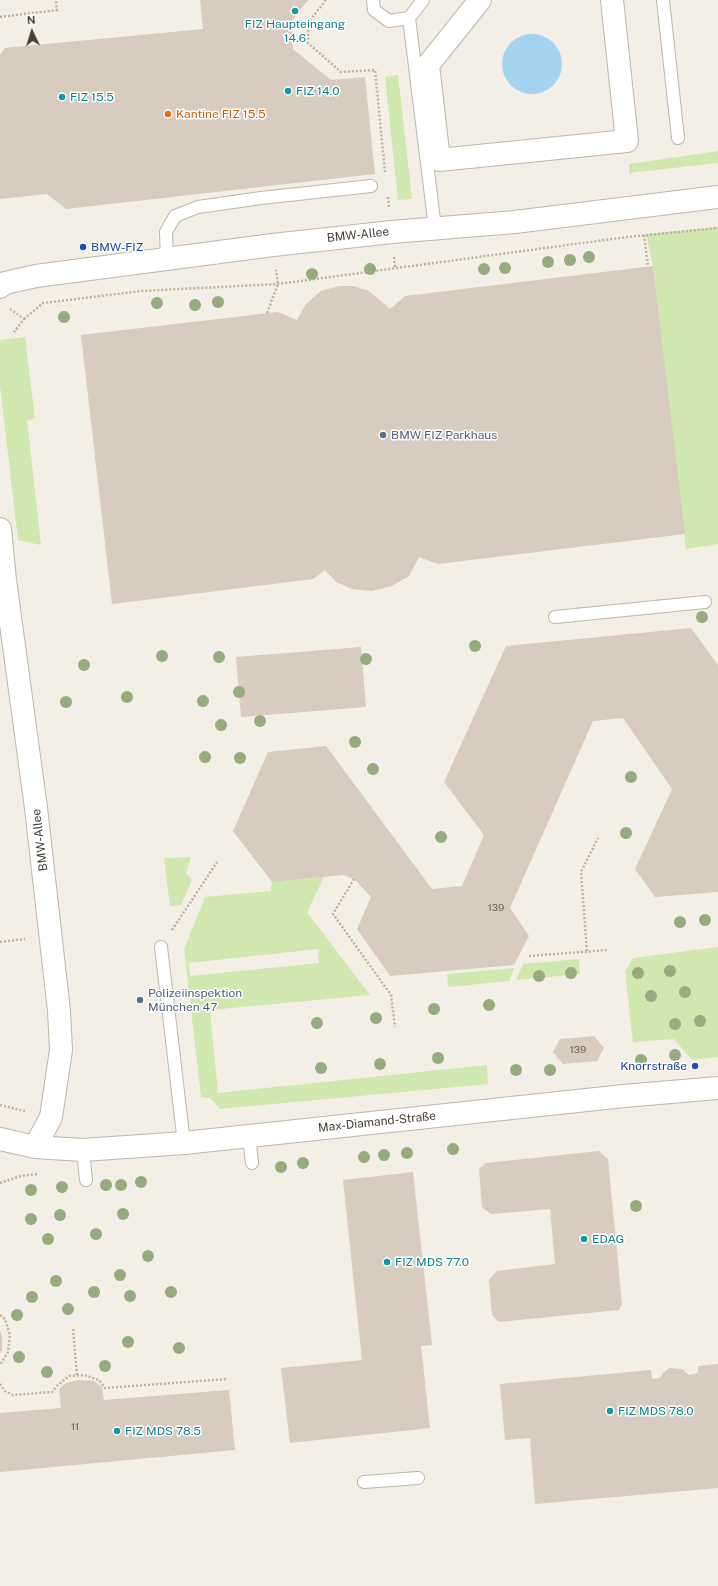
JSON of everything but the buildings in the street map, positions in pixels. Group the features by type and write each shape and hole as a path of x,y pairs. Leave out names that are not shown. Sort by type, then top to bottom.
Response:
{"street":[{"path":"480,0 428,65 439,160 627,141 612,0"},
{"name":"BMW-Allee","path":"3,297 5,283 36,276 273,245 435,228 515,222 718,197"},
{"name":"BMW-Allee","path":"0,529 3,580 36,808 59,1010 61,1050 51,1117 35,1147"},
{"name":"Max-Diamand-Straße","path":"0,1139 35,1147 83,1150 184,1143 624,1096 718,1088"},
{"name":"Max-Diamand-Straße","path":"0,1155 35,1147"}],"lane":[{"path":"373,0 374,10 389,21 408,18 423,0"},
{"path":"663,0 678,138"},
{"path":"408,18 435,228"},
{"path":"166,259 166,232 175,216 198,207 261,198 371,186"},
{"path":"555,617 705,602"},
{"path":"160,947 184,1143"},
{"path":"249,1135 252,1163"},
{"path":"83,1150 86,1180"},
{"path":"364,1482 418,1478"}],"path":[{"path":"0,17 57,10 56,0"},
{"path":"326,0 308,23 308,43 341,72 375,70 386,176"},
{"path":"387,191 390,214"},
{"path":"14,332 24,319 43,303 141,291 278,284 644,236 718,228"},
{"path":"644,236 648,266"},
{"path":"267,313 278,284 275,263"},
{"path":"3,297 24,319"},
{"path":"587,951 581,872 598,838"},
{"path":"160,947 217,862"},
{"path":"354,879 333,914 390,995 395,1027"},
{"path":"529,956 607,950"},
{"path":"0,1315 5,1319 10,1335 8,1352 0,1366"},
{"path":"73,1328 77,1376"},
{"path":"0,1384 5,1391 14,1395 52,1392 69,1376 84,1375 99,1380 105,1388 227,1379"}],"green space":[{"path":"398,75 412,199 398,200 385,77"},
{"path":"718,151 718,163 629,173 629,164"},
{"path":"718,227 718,544 686,549 653,266 646,234"},
{"path":"25,337 35,419 27,420 41,545 18,540 0,386 0,340"},
{"path":"191,857 186,873 192,880 181,905 170,906 164,858"},
{"path":"324,877 307,912 370,995 210,1010 218,1093 487,1065 488,1084 220,1109 210,1098 201,1097 184,949 205,897 271,891 272,882","holes":["318,949 319,963 190,976 189,963"]},
{"path":"718,947 718,1057 692,1060 674,1039 633,1042 625,971 633,958"},
{"path":"579,959 580,974 516,980 523,964"},
{"path":"514,968 509,981 448,987 447,974"}],"water":[{"path":"526,34 538,34 554,42 560,52 562,64 560,76 554,86 538,94 526,94 510,86 502,70 502,58 510,42"}],"place":[{"name":"FIZ Haupteingang 14.6","path":"295,11"},
{"name":"FIZ 14.0","path":"288,91"},
{"name":"FIZ 15.5","path":"62,97"},
{"name":"Kantine FIZ 15.5","path":"168,114"},
{"name":"BMW-FIZ","path":"83,247"},
{"name":"BMW FIZ Parkhaus","path":"383,435"},
{"name":"Polizeiinspektion München 47","path":"140,1000"},
{"name":"Knorrstraße","path":"695,1066"},
{"name":"EDAG","path":"584,1239"},
{"name":"FIZ MDS 77.0","path":"387,1262"},
{"name":"FIZ MDS 78.0","path":"610,1411"},
{"name":"FIZ MDS 78.5","path":"117,1431"}]}
